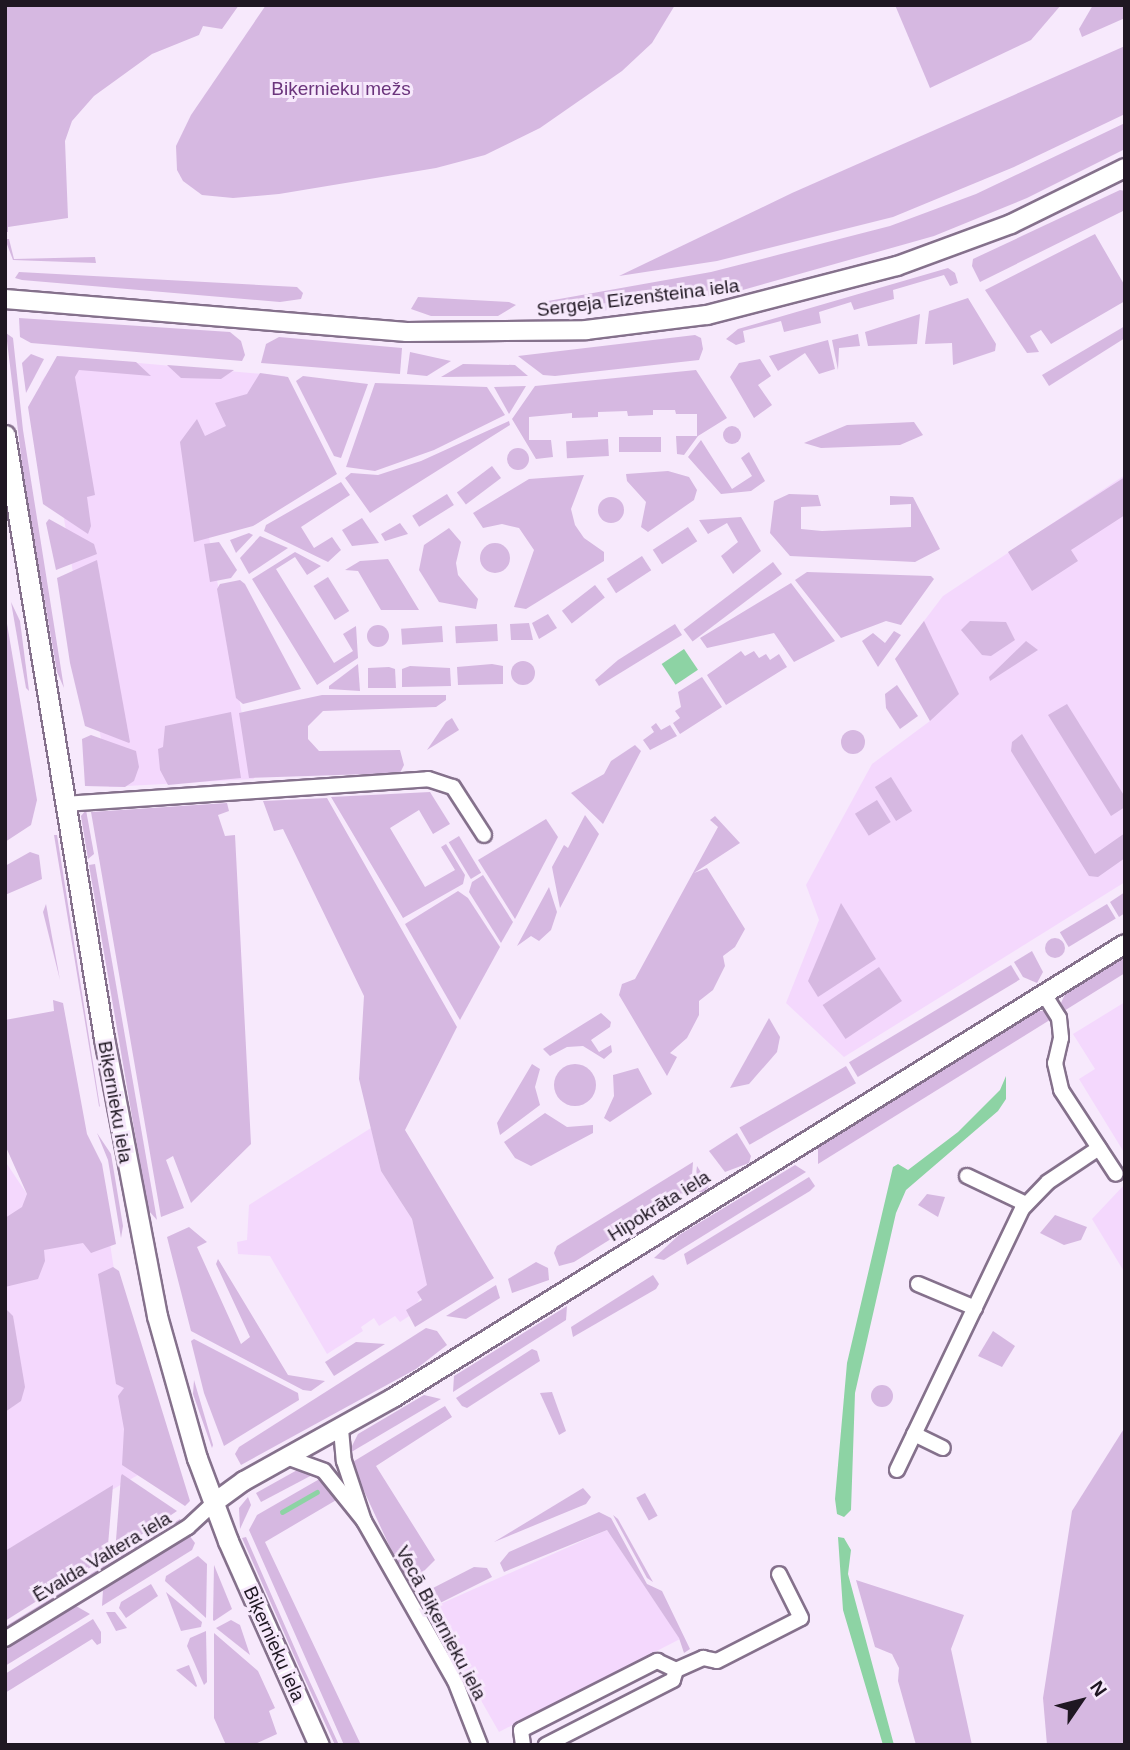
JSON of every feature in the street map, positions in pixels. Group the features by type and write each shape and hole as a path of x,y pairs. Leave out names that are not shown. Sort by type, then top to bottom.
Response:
{"main road":[{"name":"Biķernieku iela","path":"5,435 64,804 142,1248 197,1458 318,1745"}],"street":[{"name":"Sergeja Eizenšteina iela","path":"5,299 407,332 586,330 707,314 897,266 1012,224 1125,168"},
{"path":"64,804 428,779 453,787 484,835"},
{"name":"Hipokrāta iela","path":"215,1502 341,1429 1125,944"},
{"path":"1044,994 1059,1017 1061,1038 1055,1063 1061,1090 1116,1174"},
{"path":"897,1470 1026,1204 1048,1182 1099,1148"},
{"path":"967,1176 1026,1204"},
{"path":"918,1284 975,1308"},
{"name":"Vecā Biķernieku iela","path":"341,1429 344,1461 364,1521"},
{"path":"914,1434 943,1448"},
{"name":"Vecā Biķernieku iela","path":"289,1458 324,1472 364,1521 455,1681 480,1745"},
{"name":"Ēvalda Valtera iela","path":"5,1639 188,1527 215,1502"},
{"path":"523,1745 521,1730 657,1661 676,1670 703,1658 717,1661 801,1618 779,1574"},
{"path":"546,1745 673,1680 676,1670"}],"shaded area":[{"path":"60,356 285,376 291,399 193,451 254,779 109,787 41,382"},
{"path":"1125,475 1125,882 844,1057 786,1003 819,920 806,885 872,764 930,721 895,659 943,596"},
{"path":"684,649 698,670 676,685 662,664"},
{"path":"1125,1002 1125,1154 1079,1079 1095,1069 1073,1034"},
{"path":"1006,1076 1006,1099 998,1111 906,1190 896,1213 855,1393 851,1510 844,1517 837,1514 835,1499 847,1363 893,1167 898,1164 908,1170 958,1132 1000,1090"},
{"path":"371,1128 381,1171 412,1219 428,1286 409,1316 400,1322 395,1316 379,1326 374,1318 361,1327 363,1331 327,1354 270,1256 238,1254 237,1242 247,1240 249,1205"},
{"path":"5,1161 27,1194 103,1198 145,1471 5,1551"},
{"path":"1125,1184 1125,1273 1092,1219"},
{"path":"607,1530 680,1639 499,1732 429,1609"},
{"path":"838,1537 844,1538 851,1550 848,1574 894,1745 883,1745 843,1610"}],"green space":[{"path":"5,5 239,5 222,29 203,26 199,35 152,54 94,96 72,121 65,141 68,218 8,227 8,232 5,232"},
{"name":"Biķernieku mežs","path":"266,5 675,5 652,43 622,71 540,128 485,155 436,168 279,194 233,198 202,195 183,181 177,170 176,146 191,115"},
{"path":"895,5 1061,5 1031,40 930,88"},
{"path":"1093,5 1125,5 1125,18 1082,37 1079,29"},
{"path":"1125,46 1125,114 1014,167 893,217 717,261 619,276 792,193"},
{"path":"1125,123 1125,149 1027,198 934,236 732,293 613,310 536,312 548,301 711,272 890,226 976,194"},
{"path":"1120,190 1125,191 1125,210 980,282 972,266 973,259"},
{"path":"1095,234 1125,286 1125,301 1051,344 1041,330 1030,336 1039,352 1027,353 985,290"},
{"path":"5,239 9,239 14,259 95,257 96,263 13,260"},
{"path":"948,268 955,273 958,283 950,286 944,275 893,290 894,299 854,310 851,302 819,312 821,323 784,332 781,321 743,331 745,342 736,345 726,339 738,329"},
{"path":"19,272 297,287 303,293 301,299 280,302 22,280 15,278"},
{"path":"418,297 509,302 516,305 498,316 431,316 411,309"},
{"path":"968,298 996,344 995,351 953,365 952,343 925,344 929,311"},
{"path":"920,314 917,344 868,346 865,332"},
{"path":"19,318 230,332 241,341 245,355 242,361 31,343 20,337"},
{"path":"1125,326 1125,338 1049,386 1042,375"},
{"path":"6,333 13,338 23,430 64,688 57,672 25,488"},
{"path":"858,334 860,346 839,348 838,370 832,340"},
{"path":"695,335 701,338 703,349 699,360 555,376 543,375 518,356"},
{"path":"279,337 402,348 400,374 261,363 266,344"},
{"path":"828,340 835,369 819,374 805,353 778,371 769,356"},
{"path":"410,352 451,361 427,376 407,374"},
{"path":"31,354 44,359 26,393 22,363"},
{"path":"57,356 136,362 151,376 79,370 75,377 95,495 87,497 91,526 88,534 43,504 28,407"},
{"path":"760,359 771,376 758,385 772,405 754,418 730,377 739,363"},
{"path":"463,364 515,365 528,376 441,377"},
{"path":"167,365 234,370 221,379 181,378"},
{"path":"696,370 727,418 698,436 684,455 677,454 676,436 697,436 697,414 653,410 653,415 628,416 627,411 598,412 598,417 572,418 572,413 529,417 529,440 551,440 553,457 536,459 512,419 535,386"},
{"path":"260,373 288,377 337,474 253,526 194,542 180,442 197,419 205,436 226,426 215,403 247,394"},
{"path":"303,376 368,384 341,458 334,456 296,381"},
{"path":"375,383 487,387 505,415 434,450 375,471 346,467"},
{"path":"526,386 509,414 494,387"},
{"path":"509,421 510,425 370,513 345,478 351,473 378,475 421,461"},
{"path":"914,422 923,435 900,445 821,448 804,443 847,425"},
{"path":"732,426 738,429 741,435 738,441 732,444 726,441 723,435 726,429"},
{"path":"619,437 661,437 661,452 619,452"},
{"path":"608,439 609,456 567,458 566,441"},
{"path":"701,440 732,489 752,476 741,458 749,452 765,481 751,491 721,494 688,457"},
{"path":"518,448 526,451 529,459 526,467 518,470 510,467 507,459 510,451"},
{"path":"492,466 501,478 466,504 457,492"},
{"path":"668,471 689,477 697,490 694,500 648,532 641,527 646,502 627,481 626,474"},
{"path":"584,475 571,509 575,525 584,538 604,552 604,561 526,609 514,607 534,550 519,528 502,524 483,528 473,513 529,479"},
{"path":"1125,477 1125,515 1071,550 1078,561 1032,591 1008,552"},
{"path":"341,482 350,495 301,527 314,548 332,537 341,550 328,562 264,531 266,525"},
{"path":"447,494 454,505 419,527 412,516"},
{"path":"789,494 818,495 821,506 801,507 801,529 822,531 911,527 911,504 890,505 890,496 913,497 940,549 915,562 790,556 770,533 774,501"},
{"path":"611,497 620,501 624,510 620,519 611,523 602,519 598,510 602,501"},
{"path":"741,517 761,551 733,574 721,556 738,542 727,523 708,534 699,520"},
{"path":"362,518 379,543 352,546 342,530"},
{"path":"49,519 94,544 97,554 56,570 46,523"},
{"path":"400,523 408,534 385,541 381,534"},
{"path":"688,527 697,541 662,564 653,550"},
{"path":"449,528 461,542 456,563 458,575 478,599 476,609 439,602 419,570 424,545"},
{"path":"249,533 253,535 236,553 230,540"},
{"path":"260,536 288,548 249,574 240,558"},
{"path":"219,542 237,570 231,578 210,582 204,544"},
{"path":"495,543 505,548 510,558 505,568 495,573 485,568 480,558 485,548"},
{"path":"295,552 321,566 307,575 295,557 276,569 334,663 353,651 343,634 356,626 358,658 317,685 252,579"},
{"path":"642,556 651,570 616,593 607,579"},
{"path":"388,559 419,610 381,610 358,571 345,570 360,561"},
{"path":"97,560 129,743 85,726 70,663 57,578"},
{"path":"773,562 782,574 693,641 684,629"},
{"path":"807,572 931,576 934,579 901,625 886,621 841,638 795,580"},
{"path":"328,577 349,611 335,620 314,586"},
{"path":"240,580 245,584 301,689 243,704 236,698 217,589 220,584"},
{"path":"791,583 835,641 794,662 774,633 707,648 700,638"},
{"path":"595,585 605,598 572,623 562,611"},
{"path":"11,602 20,621 29,691 26,688"},
{"path":"5,612 37,800 31,825 5,842"},
{"path":"548,614 557,628 539,639 532,623"},
{"path":"924,621 959,694 930,721 895,659"},
{"path":"970,621 1006,622 1015,640 991,656 982,655 961,630"},
{"path":"529,623 533,640 511,640 510,624"},
{"path":"497,624 498,641 456,643 455,626"},
{"path":"675,624 682,635 599,686 595,680 618,660"},
{"path":"378,625 386,628 389,636 386,644 378,647 370,644 367,636 370,628"},
{"path":"442,626 443,642 402,645 401,629"},
{"path":"894,631 901,635 878,667 862,641 873,633 885,643"},
{"path":"1026,641 1038,650 990,681 989,677"},
{"path":"741,651 745,656 754,651 759,658 766,654 770,660 779,654 787,667 726,705 707,675"},
{"path":"523,661 532,664 535,673 532,682 523,685 514,682 511,673 514,664"},
{"path":"358,664 360,691 329,689 329,686"},
{"path":"492,664 503,666 503,684 458,685 457,667"},
{"path":"410,666 450,668 451,686 402,687 402,669"},
{"path":"368,668 395,669 396,688 368,688"},
{"path":"702,677 722,707 680,734 673,723 680,718 675,711 681,707 678,692"},
{"path":"897,685 918,716 900,729 886,708 885,694"},
{"path":"322,695 446,695 446,700 436,707 323,711 308,726 308,739 319,751 400,750 404,765 400,773 249,778 239,713"},
{"path":"1067,704 1125,797 1125,807 1111,816 1048,715"},
{"path":"231,712 241,778 168,785 160,770 158,749 163,747 165,726"},
{"path":"452,718 459,730 427,750 446,722"},
{"path":"656,723 661,730 670,725 677,736 650,750 643,740 654,732 651,727"},
{"path":"853,730 862,733 865,742 862,751 853,754 844,751 841,742 844,733"},
{"path":"1022,734 1095,854 1125,833 1125,858 1098,877 1089,876 1011,751 1012,742"},
{"path":"91,735 136,751 139,767 134,781 125,787 85,786 82,739"},
{"path":"635,745 641,751 603,824 571,793 604,774 611,761"},
{"path":"891,777 912,811 896,821 875,787"},
{"path":"430,792 450,824 433,834 419,810 390,828 425,887 455,870 441,847 446,844 465,875 463,884 403,918 331,797"},
{"path":"327,798 457,1027 405,1130 494,1278 415,1327 406,1310 422,1300 417,1292 427,1285 412,1219 381,1171 359,1079 364,996 283,829 274,831 263,801"},
{"path":"877,800 891,822 869,836 855,814"},
{"path":"227,803 229,811 218,815 225,836 235,835 251,1144 191,1203 173,1156 166,1160 184,1208 161,1217 91,812"},
{"path":"86,810 94,854 88,859 81,816"},
{"path":"585,815 599,834 560,908 552,867 564,845 568,848"},
{"path":"715,816 740,843 694,873 707,868 745,929 735,947 723,956 725,966 713,990 699,1001 699,1015 687,1038 670,1053 677,1057 667,1076 619,995 622,984 635,979 718,827 710,820"},
{"path":"546,819 558,837 515,919 478,860"},
{"path":"54,835 57,835 100,1107 99,1106"},
{"path":"459,836 481,873 471,879 449,842"},
{"path":"30,852 39,855 42,879 5,895 5,866"},
{"path":"95,864 157,1220 148,1210 89,865"},
{"path":"483,875 513,922 501,943 469,892 472,882"},
{"path":"549,887 557,912 551,930 539,941 531,936 517,946"},
{"path":"458,891 468,898 500,947 460,1020 405,924"},
{"path":"1125,892 1125,913 1119,917 1110,902"},
{"path":"841,903 876,959 818,997 808,981"},
{"path":"46,904 60,980 43,912"},
{"path":"1107,904 1116,919 1069,947 1060,932"},
{"path":"1055,938 1062,941 1065,948 1062,955 1055,958 1048,955 1045,948 1048,941"},
{"path":"1032,951 1043,972 1037,983 1023,977 1014,962"},
{"path":"1125,956 1125,973 1064,1011 1061,1003 1066,992"},
{"path":"1011,965 1020,980 858,1077 849,1062"},
{"path":"879,967 902,1001 846,1039 823,1005"},
{"path":"53,1000 63,1003 87,1134 102,1164 116,1244 91,1253 83,1243 44,1250 45,1261 38,1279 5,1287 5,1218 22,1207 27,1194 5,1145 5,1020 54,1011"},
{"path":"1037,1011 1048,1011 1053,1018 818,1164 818,1147"},
{"path":"601,1013 611,1022 610,1027 591,1040 599,1052 611,1045 612,1052 604,1059 583,1046 567,1047 550,1056 543,1049"},
{"path":"769,1018 780,1037 777,1052 749,1084 730,1088"},
{"path":"532,1064 540,1069 535,1087 540,1105 500,1135 497,1123"},
{"path":"575,1064 590,1070 596,1085 590,1100 575,1106 560,1100 554,1085 560,1070"},
{"path":"846,1066 856,1083 749,1145 739,1128"},
{"path":"638,1068 652,1094 610,1122 604,1118 614,1096 613,1075"},
{"path":"545,1113 567,1127 593,1125 593,1133 531,1166 515,1158 504,1142"},
{"path":"97,1133 111,1154 123,1226 121,1238 108,1160"},
{"path":"737,1133 751,1156 749,1163 725,1172 709,1151"},
{"path":"693,1162 691,1189 574,1262 559,1266 554,1253 557,1246"},
{"path":"795,1165 806,1172 664,1260 654,1258 679,1235"},
{"path":"697,1166 709,1185 705,1193 694,1191"},
{"path":"809,1177 815,1186 810,1191 687,1265 684,1254"},
{"path":"927,1194 945,1197 938,1217 918,1205"},
{"path":"1055,1215 1087,1227 1081,1240 1064,1245 1040,1233"},
{"path":"189,1227 207,1242 197,1247 241,1344 250,1337 216,1264 218,1259 288,1375 325,1381 311,1391 303,1390 191,1331 167,1237"},
{"path":"536,1262 548,1268 549,1280 512,1293 508,1279"},
{"path":"113,1267 119,1271 190,1501 185,1506 122,1465 124,1429 118,1396 124,1388 116,1384 98,1274"},
{"path":"653,1275 659,1284 656,1289 573,1337 571,1327"},
{"path":"496,1285 500,1298 466,1319 446,1316"},
{"path":"567,1306 566,1320 453,1392 454,1376"},
{"path":"5,1308 13,1316 25,1387 21,1401 5,1412"},
{"path":"426,1328 437,1331 447,1345 416,1369 241,1465 235,1454 239,1447"},
{"path":"993,1331 1015,1346 1002,1367 978,1356"},
{"path":"194,1339 298,1393 299,1400 224,1446 204,1393 191,1341"},
{"path":"356,1342 385,1344 334,1376 325,1362"},
{"path":"532,1349 537,1351 540,1361 467,1408 456,1398"},
{"path":"194,1380 213,1445 212,1448 193,1394"},
{"path":"882,1385 890,1388 893,1396 890,1404 882,1407 874,1404 871,1396 874,1388"},
{"path":"552,1392 566,1431 559,1435 540,1393"},
{"path":"424,1395 441,1399 348,1454 358,1434"},
{"path":"445,1406 452,1417 376,1466 435,1560 416,1579 401,1571 351,1463"},
{"path":"1125,1427 1125,1745 1047,1745 1043,1698 1072,1511"},
{"path":"299,1469 316,1473 261,1502 256,1493"},
{"path":"122,1474 177,1511 115,1553 121,1476"},
{"path":"323,1477 338,1499 265,1542 361,1745 344,1745 249,1530 257,1515"},
{"path":"113,1485 107,1557 5,1621 5,1551"},
{"path":"583,1488 591,1497 586,1504 494,1542"},
{"path":"645,1493 658,1516 649,1521 636,1498"},
{"path":"248,1497 251,1505 240,1529 239,1508"},
{"path":"599,1512 611,1518 647,1584 662,1591 690,1649 684,1653 679,1638 607,1530 504,1572 500,1563 509,1552"},
{"path":"613,1515 618,1519 653,1582 647,1578"},
{"path":"180,1519 182,1522 22,1621 6,1626"},
{"path":"189,1535 195,1543 192,1550 102,1606 103,1590"},
{"path":"246,1537 339,1745 335,1745 300,1669 242,1538"},
{"path":"198,1556 207,1564 206,1618 165,1581 166,1576"},
{"path":"214,1565 232,1609 214,1621 213,1620"},
{"path":"474,1567 487,1568 492,1577 428,1609 431,1589"},
{"path":"856,1580 964,1615 951,1649 972,1745 916,1745 898,1681 899,1668 892,1654 875,1647"},
{"path":"151,1584 158,1596 126,1618 119,1608 121,1602"},
{"path":"166,1592 202,1622 201,1627 181,1631"},
{"path":"76,1606 90,1614 5,1666 5,1649"},
{"path":"106,1612 115,1612 127,1628 116,1631"},
{"path":"93,1619 101,1632 101,1643 97,1645 92,1639 5,1693 5,1674"},
{"path":"231,1620 240,1625 250,1655 216,1628"},
{"path":"206,1631 207,1682 204,1685 187,1646 190,1638"},
{"path":"214,1633 258,1671 275,1708 269,1711 277,1734 253,1745 226,1745 214,1718"},
{"path":"189,1665 197,1686 196,1687 176,1670"}],"waterway":[{"path":"282,1512 317,1492"}]}
